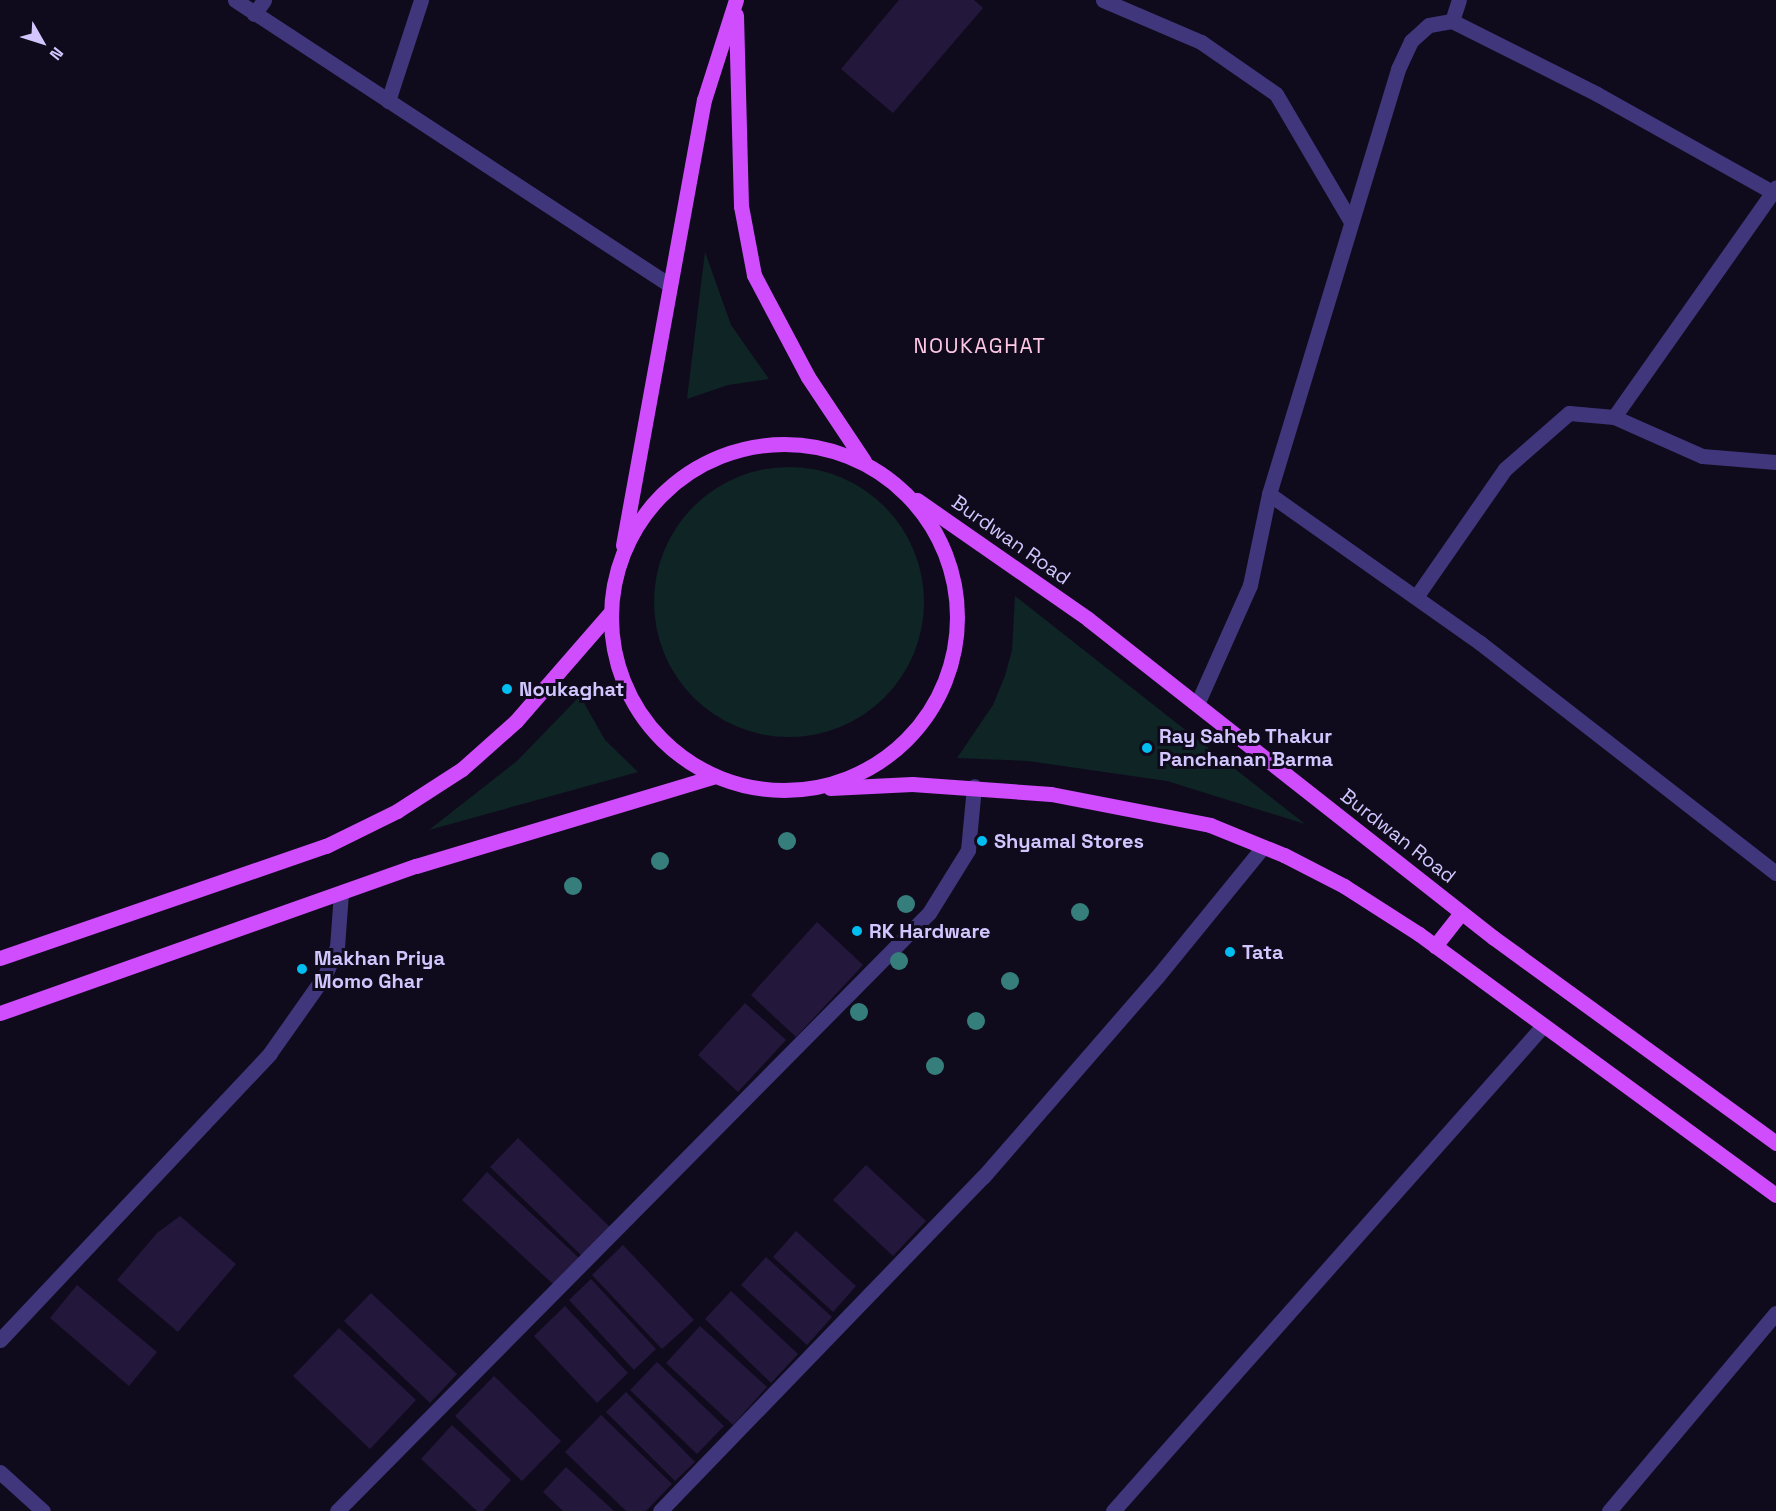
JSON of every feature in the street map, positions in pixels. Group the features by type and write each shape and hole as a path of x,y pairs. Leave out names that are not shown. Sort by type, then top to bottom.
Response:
{"main road":[{"path":"736,0 704,100 668,284 622,554 609,614 622,681 658,738 713,777 765,790 974,786 1136,809 1210,825 1263,847 1344,886 1435,946 1542,1027 1776,1195"},
{"path":"736,0 741,206 754,275 808,377 864,461"},
{"path":"622,554 652,503 707,462 751,445 809,444 864,461"},
{"name":"Burdwan Road","path":"864,461 1088,618 1198,702 1461,913 1776,1143"},
{"path":"818,788 876,765 922,723 951,669 958,607 944,546 910,495"},
{"path":"0,958 326,846 397,811 462,769 516,721 609,614"},
{"path":"0,1013 416,866 713,777"},
{"path":"1435,946 1461,913"}],"street":[{"path":"235,0 668,284"},
{"path":"254,14 264,0"},
{"path":"388,101 421,0"},
{"path":"1103,0 1201,42 1276,94 1351,222"},
{"path":"1452,21 1459,0"},
{"path":"1198,702 1251,585 1269,494 1398,69 1412,41 1429,25 1452,21 1597,94 1774,190 1614,417"},
{"path":"1416,597 1505,469 1523,450 1569,413 1614,417 1702,456 1776,462"},
{"path":"1269,494 1416,597 1776,873"},
{"path":"337,1511 929,913 968,850 974,786"},
{"path":"660,1511 983,1177 1157,978 1263,847"},
{"path":"0,1340 270,1053 325,975 337,947 341,893"},
{"path":"1113,1511 1542,1027"},
{"path":"1609,1511 1776,1312"},
{"path":"0,1472 43,1511"}],"green space":[{"path":"705,252 731,325 769,379 728,385 687,399"},
{"path":"789,467 828,473 852,483 884,507 908,539 918,563 924,602 918,641 908,665 884,697 852,721 828,731 789,737 750,731 726,721 694,697 670,665 660,641 654,602 660,563 670,539 694,507 726,483 750,473"},
{"path":"1015,596 1305,824 1167,781 1028,761 957,758 993,705 1005,676 1012,650"},
{"path":"580,696 605,740 638,772 429,830 517,761"}],"building":[{"path":"899,0 974,0 983,8 893,113 841,69"},
{"path":"817,922 863,965 796,1037 751,995"},
{"path":"745,1003 786,1040 738,1092 698,1055"},
{"path":"518,1138 610,1227 582,1256 490,1167"},
{"path":"866,1165 926,1221 893,1256 833,1200"},
{"path":"487,1172 579,1258 554,1285 462,1200"},
{"path":"180,1216 236,1264 178,1332 117,1280 157,1233"},
{"path":"796,1231 856,1286 833,1312 773,1257"},
{"path":"623,1245 694,1320 662,1349 592,1275"},
{"path":"766,1257 832,1317 807,1345 741,1285"},
{"path":"591,1279 656,1349 634,1370 569,1300"},
{"path":"77,1285 157,1352 129,1386 50,1318"},
{"path":"731,1291 798,1354 771,1383 705,1319"},
{"path":"371,1293 457,1374 430,1403 344,1321"},
{"path":"565,1306 628,1373 597,1403 534,1336"},
{"path":"700,1326 767,1387 733,1425 666,1363"},
{"path":"339,1328 416,1400 370,1449 293,1376"},
{"path":"657,1362 724,1426 697,1454 630,1390"},
{"path":"494,1376 561,1441 522,1481 455,1416"},
{"path":"626,1392 695,1462 675,1481 606,1412"},
{"path":"601,1415 672,1484 646,1511 626,1511 565,1452"},
{"path":"452,1425 511,1480 483,1511 477,1511 421,1459"},
{"path":"566,1467 614,1511 563,1511 543,1492"}],"place":[{"name":"Noukaghat","path":"507,689"},
{"name":"Ray Saheb Thakur Panchanan Barma","path":"1147,748"},
{"name":"Shyamal Stores","path":"982,841"},
{"name":"RK Hardware","path":"857,931"},
{"name":"Tata","path":"1230,952"},
{"name":"Makhan Priya Momo Ghar","path":"302,969"}],"district":[{"name":"NOUKAGHAT","path":"980,346"}]}
